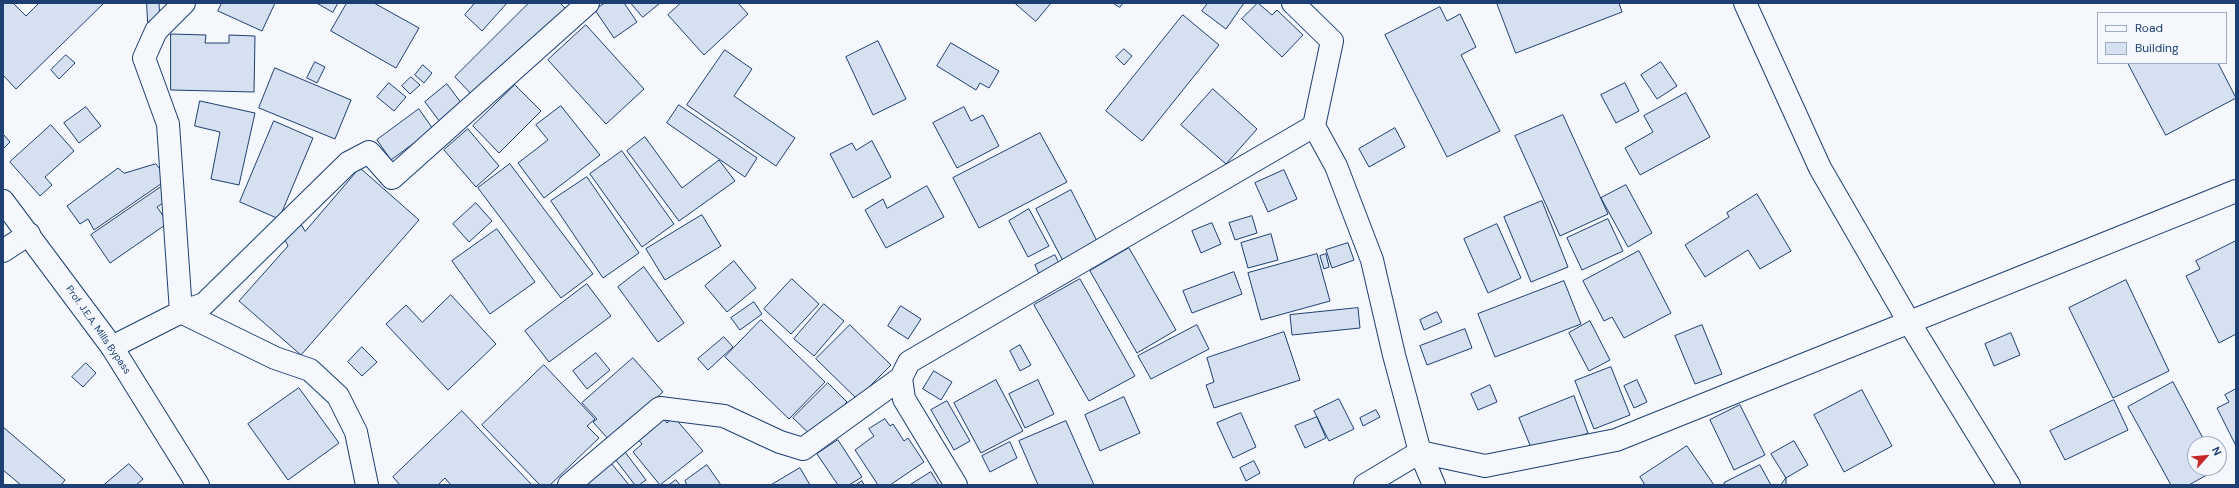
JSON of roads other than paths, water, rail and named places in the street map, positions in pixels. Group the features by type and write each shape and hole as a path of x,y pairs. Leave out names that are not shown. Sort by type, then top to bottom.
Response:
{"street":[{"path":"181,312 168,124 144,58 156,31 184,3"},
{"path":"112,347 181,312 204,304 348,164 369,152 392,178 588,3"},
{"path":"1293,3 1332,41 1314,126 1336,166 1372,260 1394,355 1420,452 1434,485"},
{"path":"1745,3 1820,168 1909,322 2009,485"},
{"path":"569,485 660,408 724,416 780,442 803,449 901,378 909,362 1314,126"},
{"path":"1365,485 1420,452 1485,466 1616,440 2236,191"},
{"name":"Prof. J.E.A. Mills Bypass","path":"3,201 112,347 198,485"},
{"path":"3,251 29,234"},
{"path":"181,312 275,358 310,370 338,396 356,432 367,485"},
{"path":"901,378 904,399 956,485"}]}
